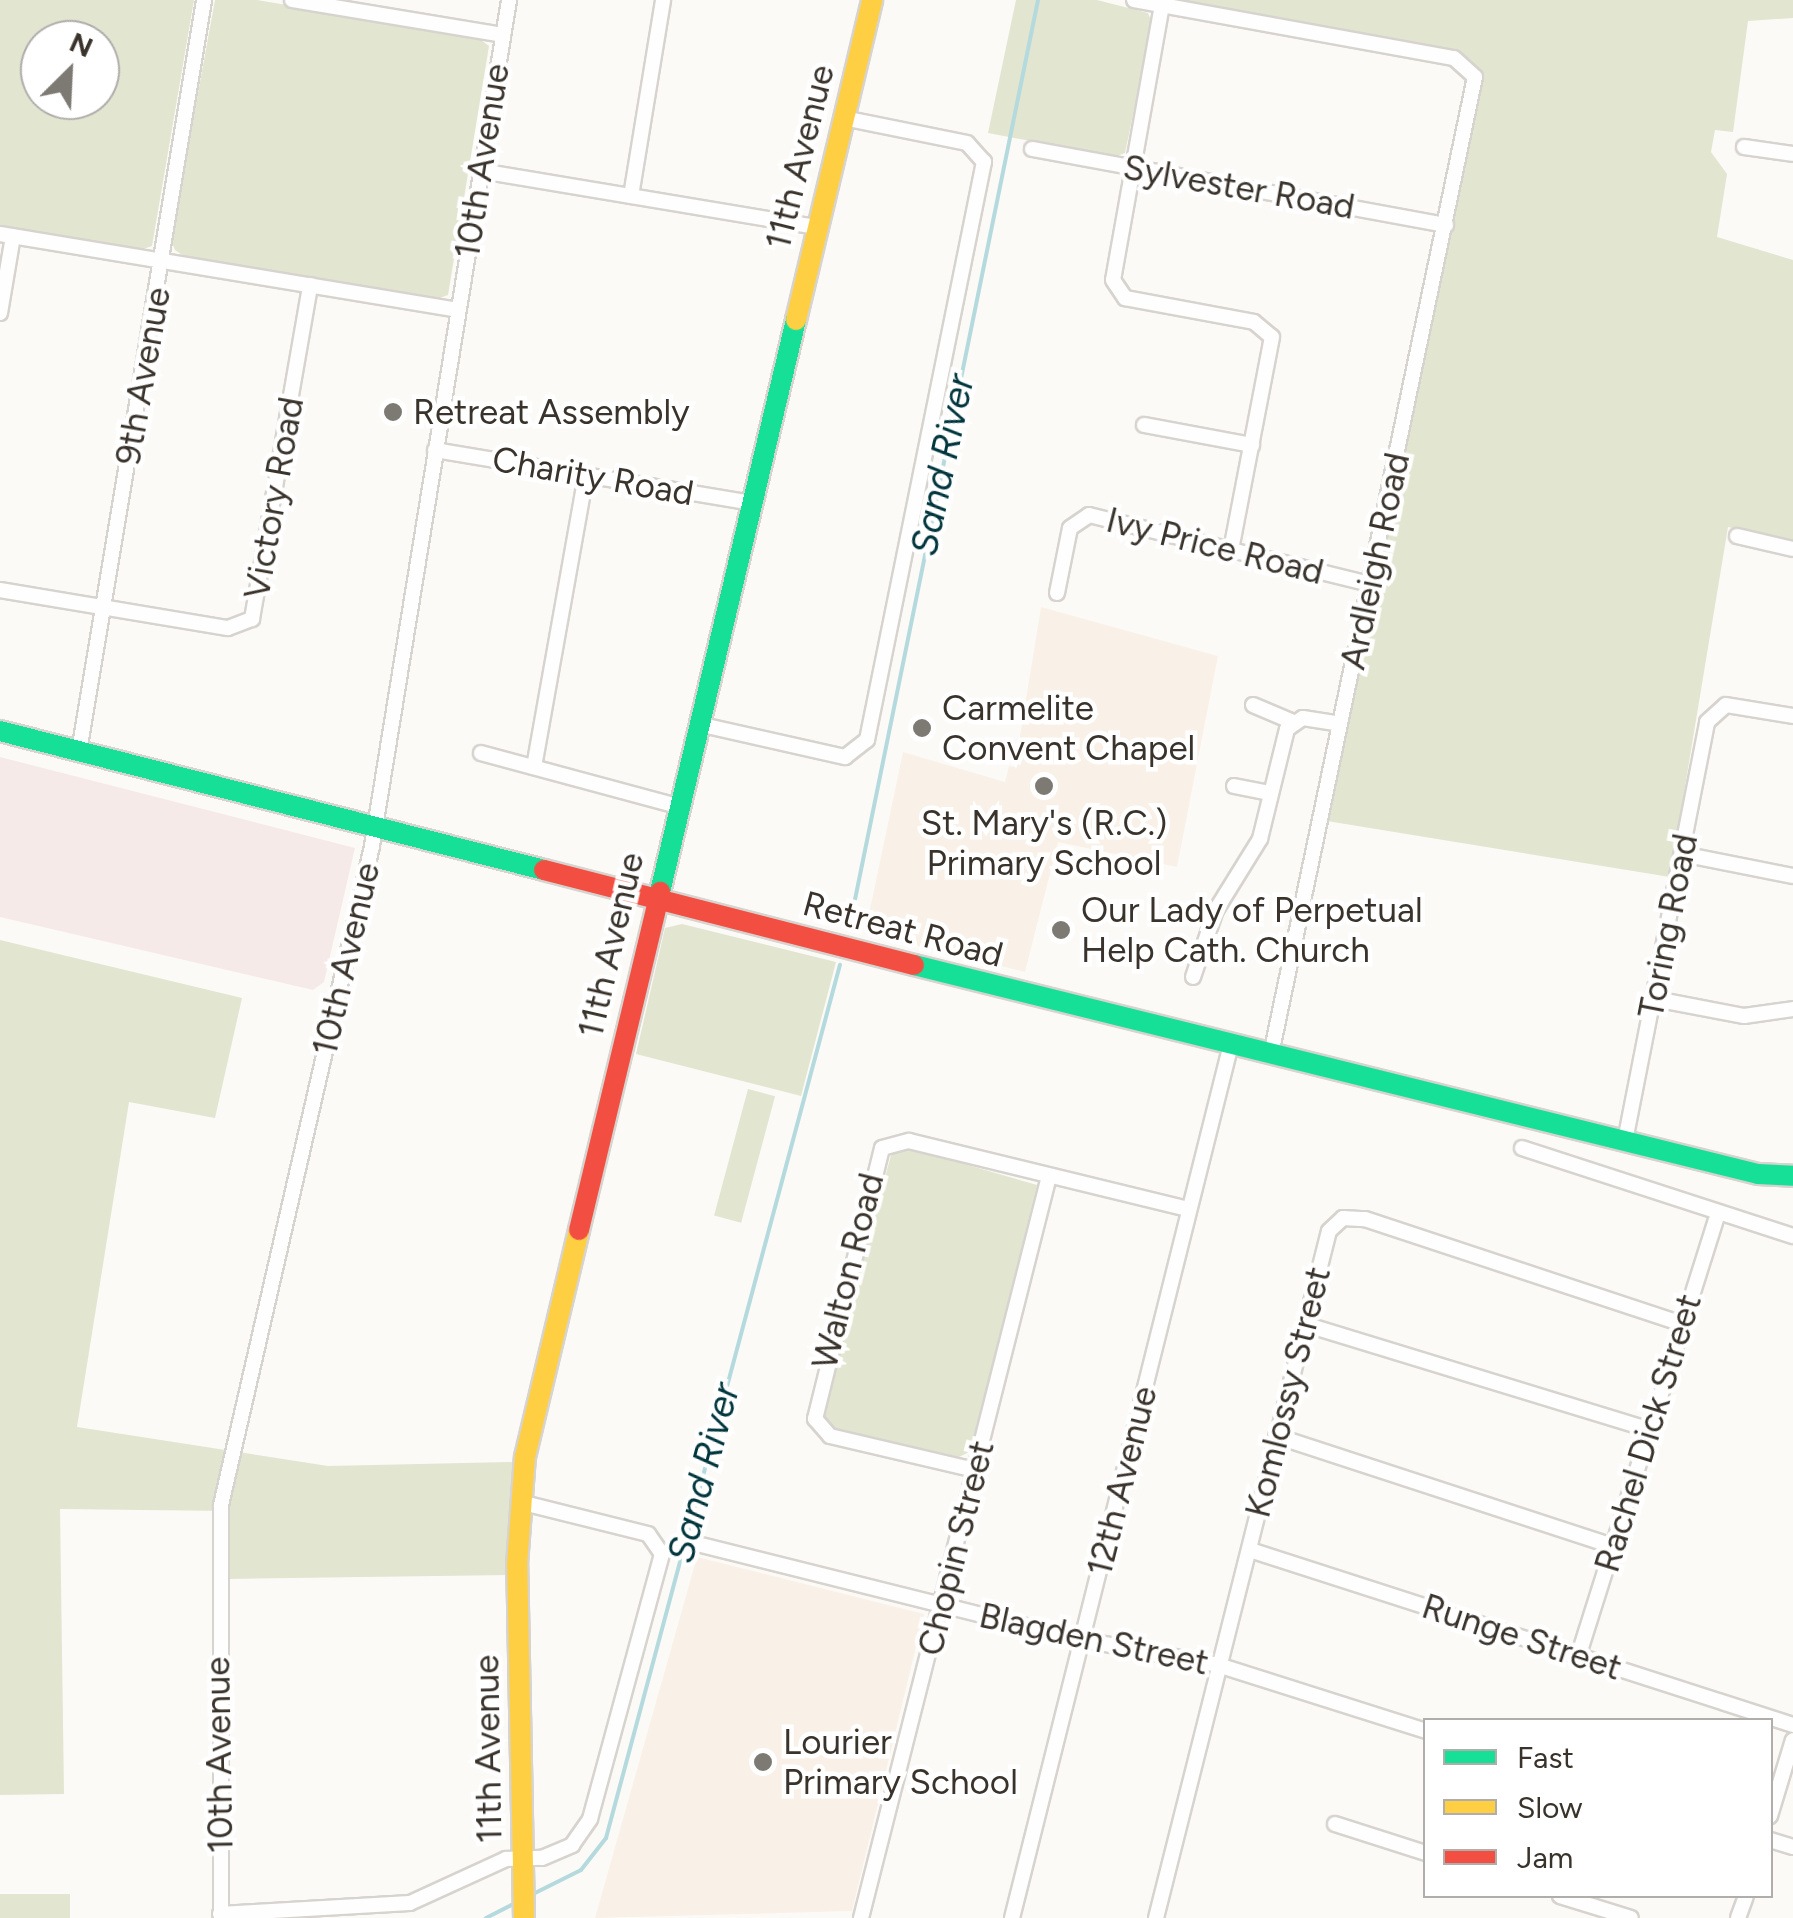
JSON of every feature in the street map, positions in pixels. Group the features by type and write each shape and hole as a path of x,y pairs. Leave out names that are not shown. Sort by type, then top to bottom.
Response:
{"street":[{"name":"9th Avenue","path":"79,752 204,0"},
{"path":"292,0 354,5 503,35"},
{"name":"10th Avenue","path":"220,1916 221,1505 374,828 509,0"},
{"path":"630,196 663,0"},
{"name":"11th Avenue","path":"524,1916 520,1502 524,1457 872,0"},
{"path":"1134,0 1162,6 1116,290 1131,300 1254,322 1269,332 1273,348 1231,550"},
{"name":"Ardleigh Road","path":"1162,6 1454,58 1470,69 1476,85 1271,1054"},
{"path":"698,724 845,757 865,746 984,167 980,151 843,118"},
{"path":"1744,146 1793,154"},
{"name":"Sylvester Road","path":"1032,149 1446,225"},
{"path":"480,171 817,227"},
{"path":"0,313 7,235 458,310"},
{"name":"Victory Road","path":"104,608 228,628 252,620 310,285"},
{"path":"1144,425 1252,445"},
{"name":"Charity Road","path":"435,450 751,503"},
{"path":"534,766 586,476"},
{"name":"Ivy Price Road","path":"1057,593 1070,528 1083,516 1370,584"},
{"path":"1736,536 1793,549"},
{"path":"0,590 104,608"},
{"path":"1252,706 1292,722 1308,717 1340,724"},
{"name":"Toring Road","path":"1625,1141 1713,712 1735,706 1793,716"},
{"path":"1192,977 1216,910 1260,839 1292,722"},
{"name":"Retreat Road","path":"0,732 1230,1044 1758,1174 1793,1176"},
{"path":"481,753 678,806"},
{"path":"1234,786 1270,794"},
{"path":"1682,854 1793,876"},
{"path":"1655,999 1744,1016 1793,1010"},
{"name":"12th Avenue","path":"1012,1918 1230,1044"},
{"name":"Walton Road","path":"975,1470 830,1436 815,1418 816,1398 882,1148 909,1141 1188,1208"},
{"path":"1522,1148 1793,1236"},
{"name":"Chopin Street","path":"861,1918 1049,1176"},
{"name":"Rachel Dick Street","path":"1579,1654 1718,1212"},
{"name":"Komlossy Street","path":"1156,1918 1329,1230 1349,1216 1682,1324"},
{"path":"1304,1324 1650,1430"},
{"path":"1276,1436 1613,1546"},
{"path":"220,1916 410,1903 506,1859 522,1865 572,1845 590,1819 662,1554 658,1542 648,1534 520,1502"},
{"name":"Blagden Street","path":"701,1544 1083,1640 1218,1665 1423,1729"},
{"name":"Runge Street","path":"1250,1550 1772,1718"},
{"path":"1773,1806 1793,1740"},
{"path":"1336,1824 1423,1852"},
{"path":"1566,1898 1631,1918"}],"shaded area":[{"name":"St. Mary's (R.C.) Primary School","path":"1041,607 1218,656 1177,867 1058,842 1025,972 865,933 903,752 1005,782 1009,766 1015,767"},
{"path":"0,757 355,848 324,982 313,990 0,917"},
{"name":"Lourier Primary School","path":"697,1557 924,1614 852,1911 595,1918"}],"green space":[{"path":"0,0 194,0 152,246 140,250 0,227"},
{"path":"215,0 257,0 477,37 489,46 448,295 437,299 187,258 175,250 171,240"},
{"path":"1016,0 1097,0 1148,13 1152,23 1125,153 1114,157 988,133"},
{"path":"1174,0 1793,0 1793,18 1748,21 1733,132 1715,130 1711,152 1727,174 1717,237 1793,260 1793,541 1728,527 1670,877 1327,821 1481,74 1462,54"},
{"path":"682,924 836,962 801,1096 636,1054 665,928"},
{"path":"0,940 242,998 215,1118 129,1102 77,1427 328,1466 514,1462 509,1575 227,1579 227,1511 60,1509 64,1794 0,1795"},
{"path":"748,1089 775,1096 741,1223 714,1216"},
{"path":"902,1146 1037,1185 971,1451 959,1457 829,1427 821,1412 893,1148"},
{"path":"0,1894 70,1894 70,1918 0,1918"}],"waterway":[{"name":"Sand River","path":"849,929 1038,0"},
{"name":"Sand River","path":"531,1895 581,1870 606,1838 840,965"},
{"name":"Sand River","path":"486,1918 518,1902"}],"traffic: fast":[{"path":"660,892 796,320"},
{"path":"0,731 544,870"},
{"path":"914,965 1758,1174 1793,1176"}],"traffic: slow":[{"path":"796,320 872,0"},
{"path":"524,1918 517,1565 525,1457 579,1230"}],"traffic: jam":[{"path":"544,870 914,965"},
{"path":"579,1230 660,892"}],"place":[{"name":"Retreat Assembly","path":"393,412"},
{"name":"Carmelite Convent Chapel","path":"922,728"},
{"name":"St. Mary's (R.C.) Primary School","path":"1044,786"},
{"name":"Our Lady of Perpetual Help Cath. Church","path":"1061,930"},
{"name":"Lourier Primary School","path":"763,1762"}]}
